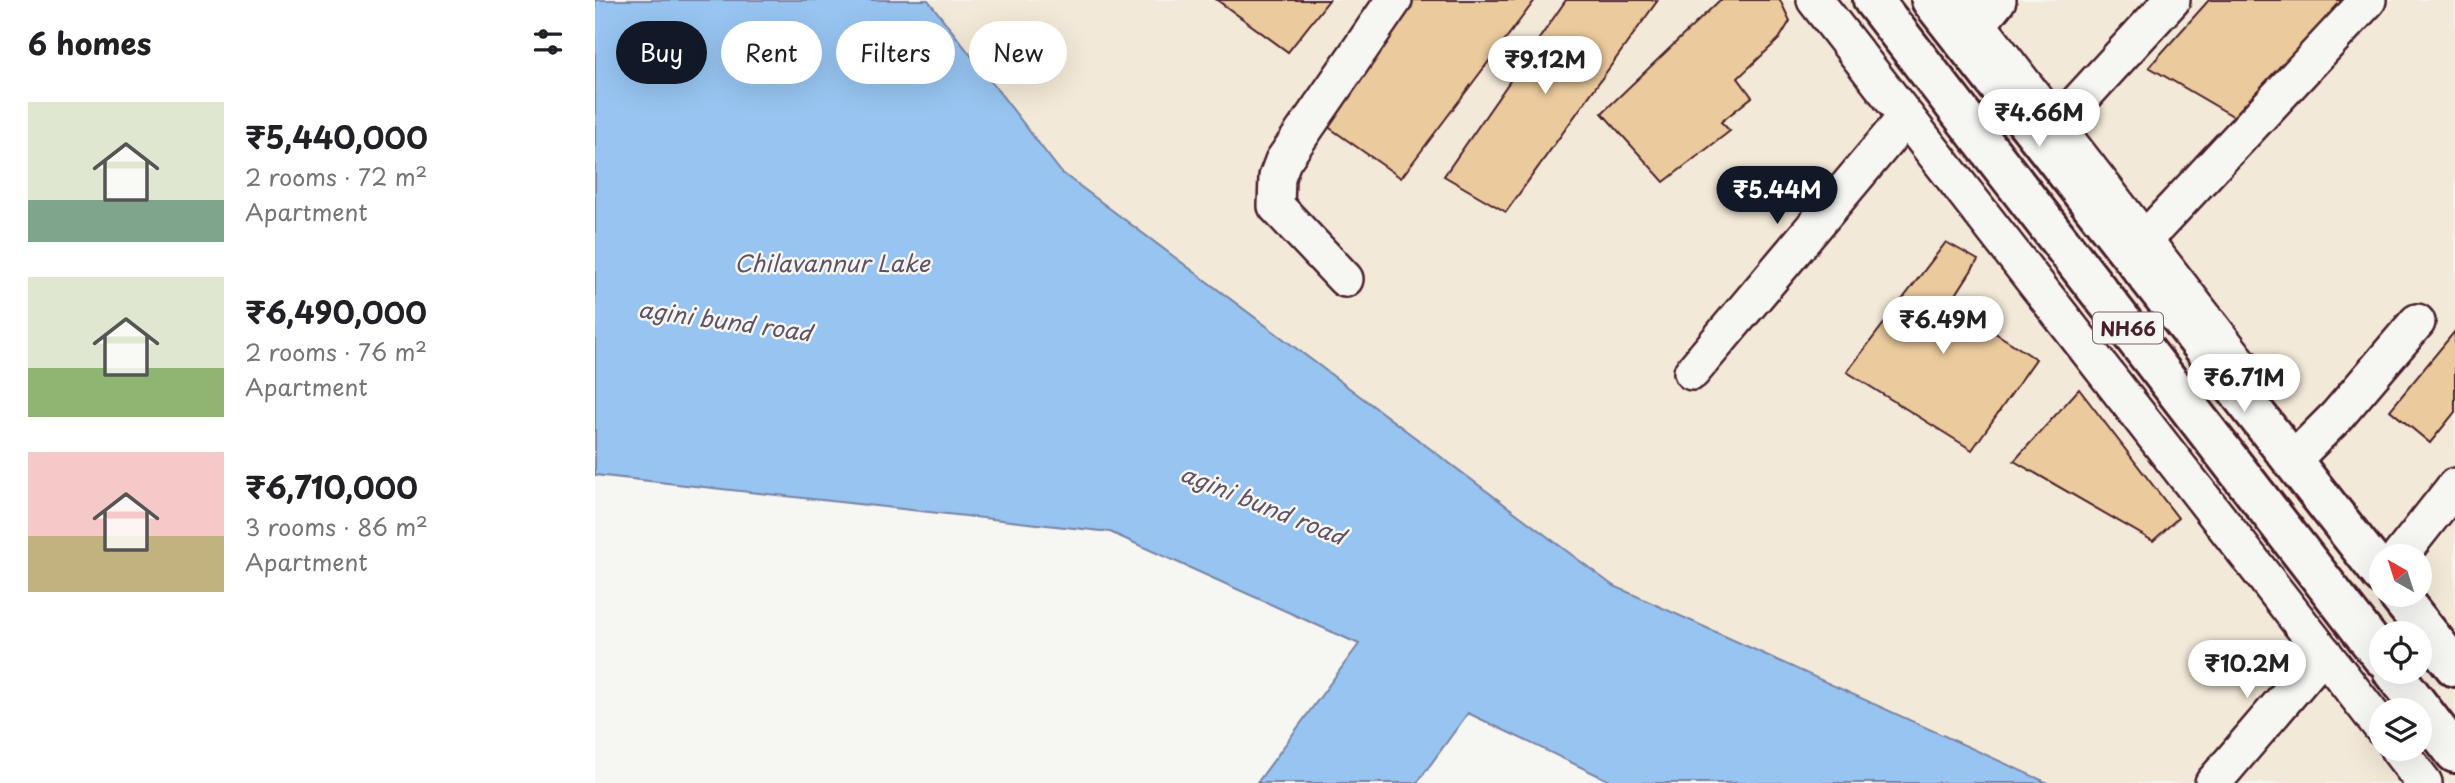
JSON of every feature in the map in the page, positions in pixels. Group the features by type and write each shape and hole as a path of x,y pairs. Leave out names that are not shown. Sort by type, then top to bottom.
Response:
{"highway":[{"name":"NH66","path":"1873,0 2369,640"},
{"name":"NH66","path":"1931,0 2369,558"},
{"path":"2407,607 2455,667"},
{"path":"2402,684 2455,753"}],"street":[{"path":"1345,279 1276,206 1277,177 1283,161 1394,0"},
{"path":"1815,0 2369,711"},
{"path":"2056,125 2172,0"},
{"path":"2145,239 2368,0"},
{"path":"1978,8 2056,125 2380,544"},
{"path":"1692,372 1906,117"},
{"path":"2305,448 2337,416 2417,323"},
{"path":"2409,544 2455,486"},
{"path":"2429,607 2455,640"},
{"path":"2213,783 2324,653"},
{"path":"2407,761 2424,783"}],"shaded area":[{"path":"928,0 2455,0 2455,783 2048,783 1612,585 1061,172 993,84 1067,84 1067,21 969,21 969,53 955,35 955,21 944,21"}],"water":[{"name":"Chilavannur Lake","path":"595,0 928,0 944,21 836,21 836,84 955,84 955,35 969,53 969,84 993,84 1061,172 1612,585 2048,783 1614,783 1468,713 1417,783 1257,783 1359,644 1110,532 595,475"}],"building":[{"path":"1217,0 1329,0 1288,52"},
{"path":"1400,0 1535,0 1401,178 1317,119"},
{"path":"1566,0 1658,0 1506,212 1444,176"},
{"path":"1720,0 1780,0 1790,21 1779,39 1738,78 1752,97 1721,122 1730,131 1664,182 1602,113"},
{"path":"2209,0 2344,0 2238,119 2149,67"},
{"path":"1946,242 1978,260 1950,304 2036,359 1972,450 1847,372"},
{"path":"2455,331 2455,412 2430,443 2390,410"},
{"path":"2079,389 2178,518 2153,541 2014,461"}],"water label":[{"name":"agini bund road","path":"725,320"},
{"name":"agini bund road","path":"1263,504"}]}
